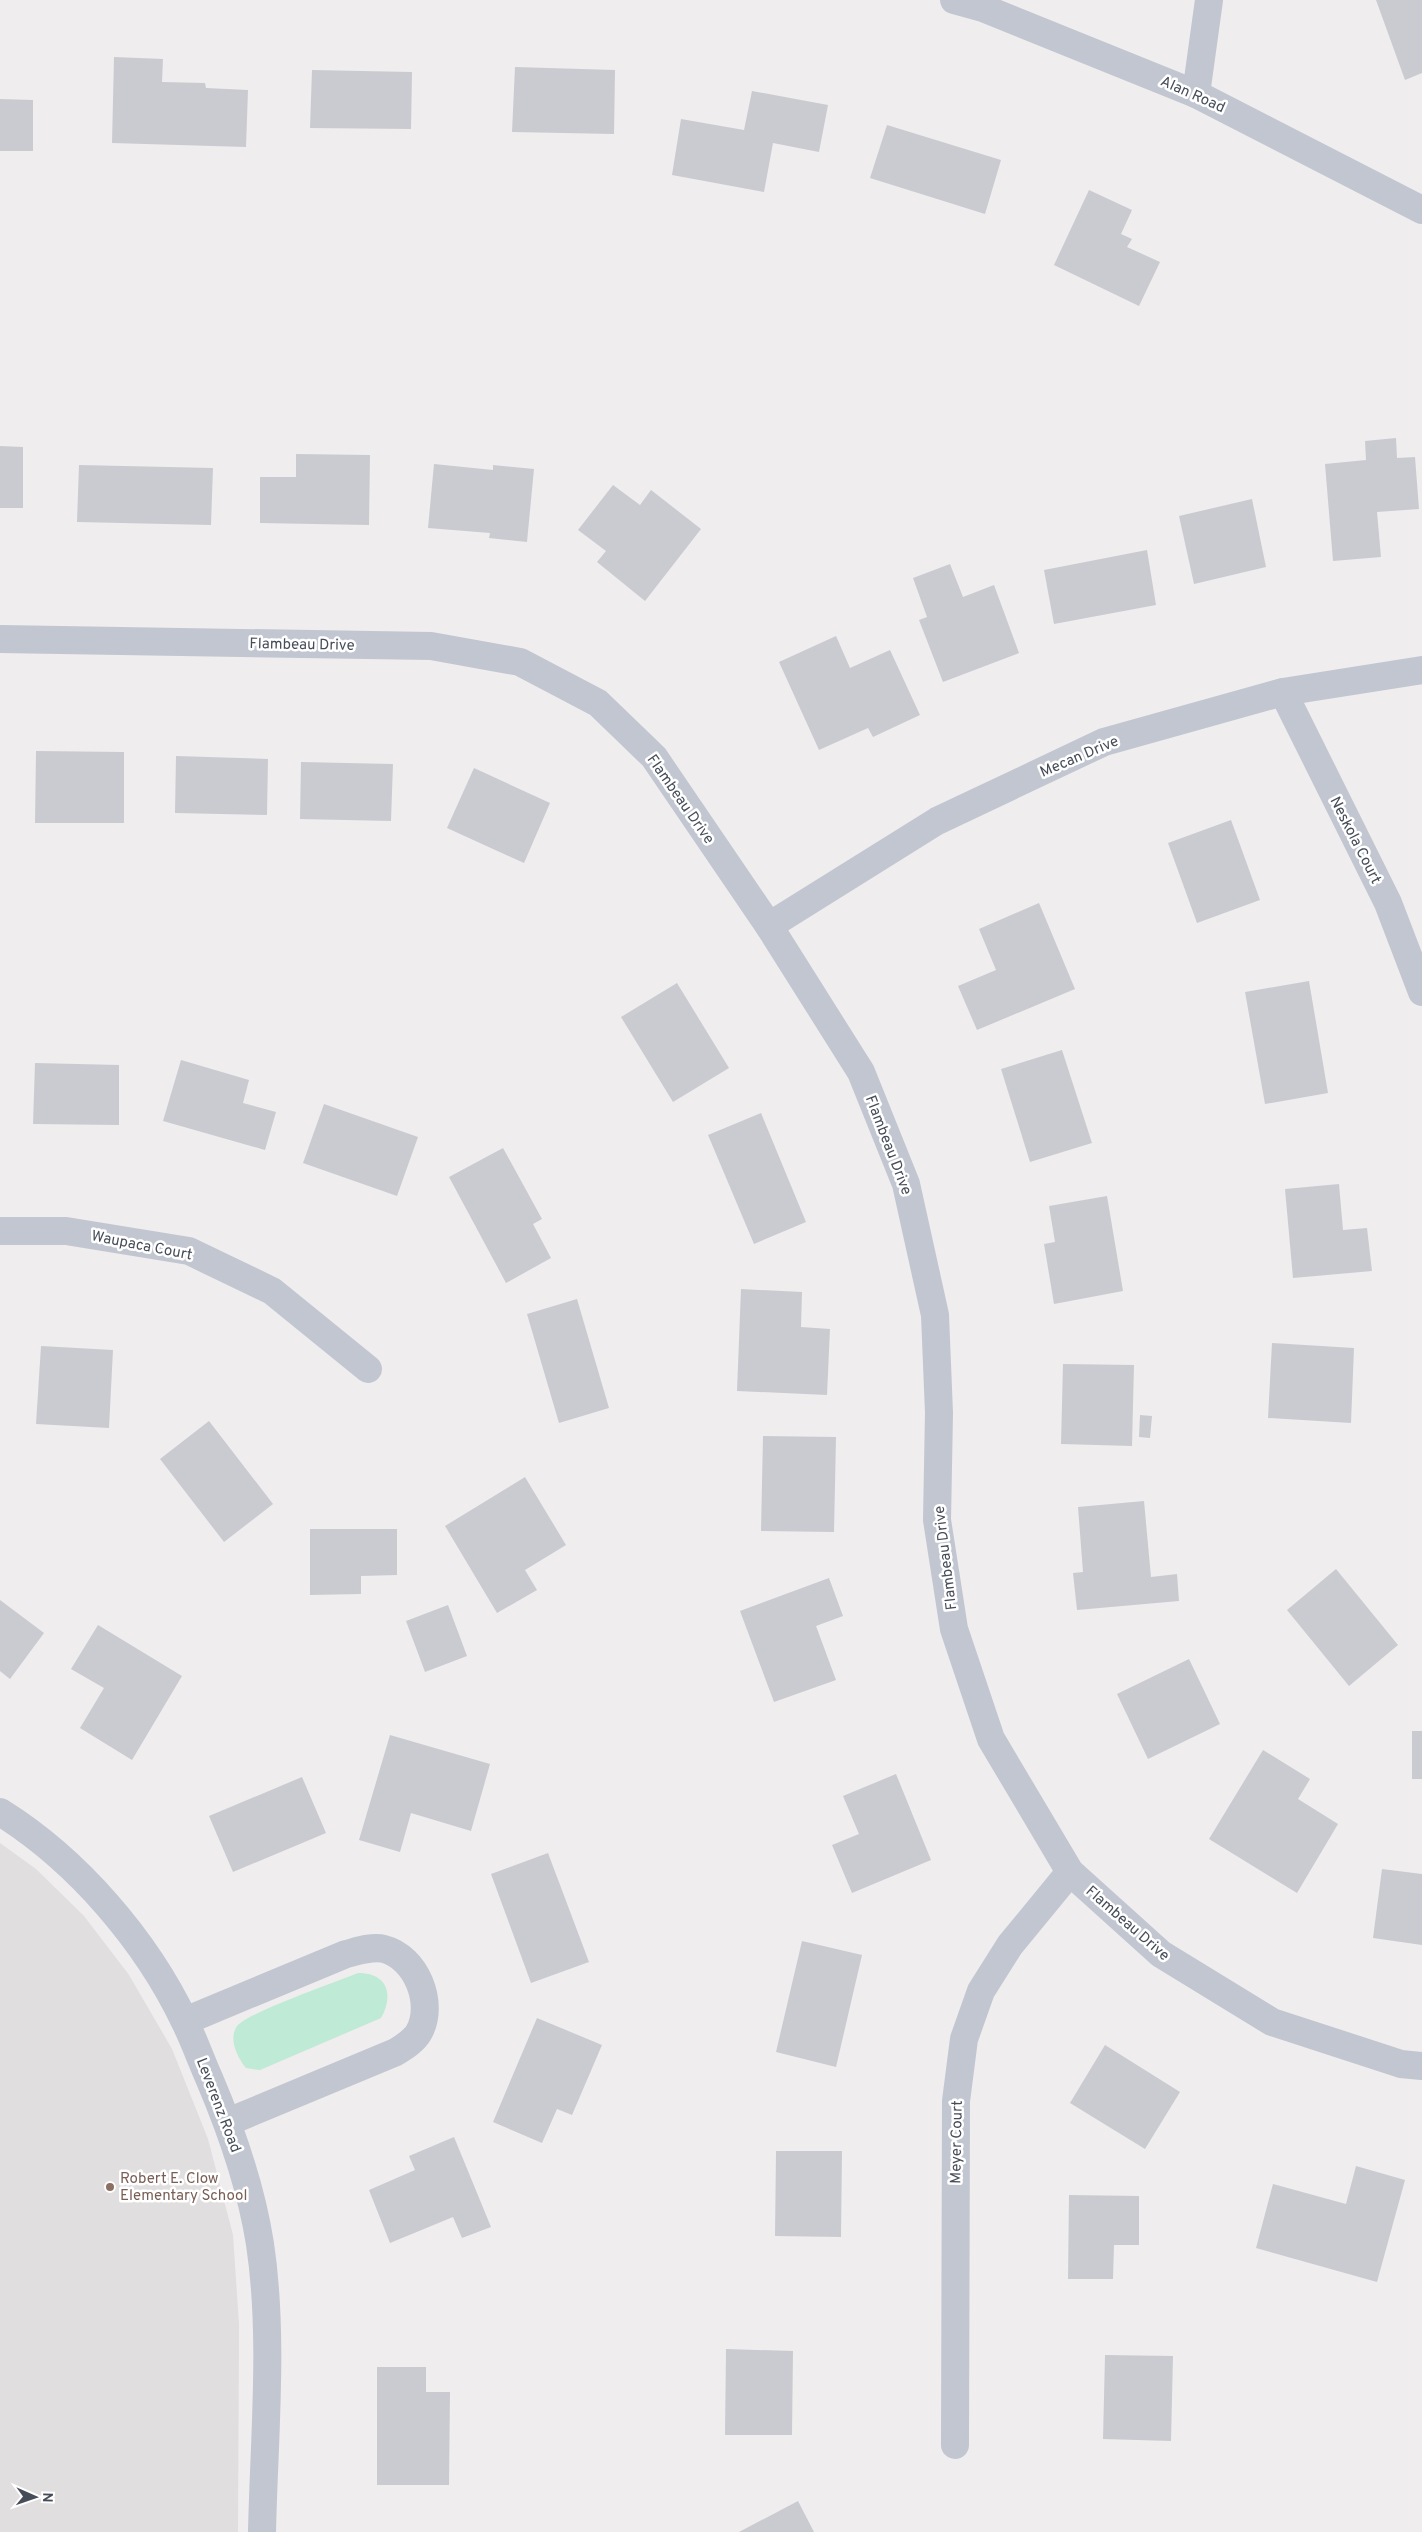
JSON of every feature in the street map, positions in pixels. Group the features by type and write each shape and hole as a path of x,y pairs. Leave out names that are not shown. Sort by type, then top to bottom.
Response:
{"street":[{"name":"Alan Road","path":"954,0 983,8 1196,94 1422,210"},
{"path":"1196,94 1209,0"},
{"name":"Flambeau Drive","path":"0,639 431,646 520,662 598,703 654,757 769,926 861,1072 906,1184 935,1315 939,1413 937,1520 954,1629 991,1739 1070,1872 1161,1954 1272,2022 1401,2064 1422,2066"},
{"name":"Mecan Drive","path":"769,926 937,821 1104,742 1282,692 1422,670"},
{"name":"Neskola Court","path":"1282,692 1388,903 1422,992"},
{"name":"Waupaca Court","path":"0,1231 66,1231 189,1251 272,1291 368,1369"},
{"name":"Leverenz Road","path":"0,1812 20,1824 67,1863 103,1900 153,1966 185,2021 228,2122 250,2190 261,2256 266,2324 262,2532"},
{"name":"Meyer Court","path":"954,2444 956,2101 964,2039 981,1991 1010,1945 1070,1872"},
{"path":"185,2021 346,1954 365,1949 384,1948 402,1956 416,1973 422,1993 424,2014 419,2032 409,2044 396,2052 228,2122"}],"shaded area":[{"name":"Robert E. Clow Elementary School","path":"0,1843 36,1869 84,1916 129,1975 172,2049 208,2139 233,2235 239,2325 238,2532 0,2532"}],"green space":[{"path":"358,1973 376,1977 386,1987 387,2001 381,2018 260,2070 246,2068 235,2048 233,2036 238,2025 275,2005"}],"building":[{"path":"1376,0 1422,0 1422,73 1405,80"},
{"path":"114,57 163,59 162,82 205,83 206,88 248,90 246,147 112,143"},
{"path":"515,67 615,70 614,134 512,132"},
{"path":"312,70 412,72 411,129 310,128"},
{"path":"752,91 828,105 819,152 773,143 764,192 672,175 681,119 744,130"},
{"path":"0,99 33,100 33,151 0,151"},
{"path":"887,125 1001,160 985,214 870,178"},
{"path":"1089,190 1132,210 1121,234 1132,239 1127,247 1160,262 1139,306 1054,265"},
{"path":"1396,438 1397,458 1415,457 1419,509 1377,512 1381,557 1333,561 1325,464 1366,460 1365,441"},
{"path":"0,446 23,447 23,508 0,508"},
{"path":"296,454 370,455 369,525 260,523 260,477 296,477"},
{"path":"434,464 493,470 493,465 534,469 527,542 489,538 490,533 428,528"},
{"path":"79,465 213,468 211,525 77,522"},
{"path":"613,485 640,505 651,490 701,529 645,601 597,562 606,551 578,530"},
{"path":"1252,499 1266,567 1194,584 1179,516"},
{"path":"1147,550 1156,605 1054,624 1044,570"},
{"path":"950,564 963,597 994,585 1019,653 943,682 919,620 927,617 913,578"},
{"path":"836,636 850,668 890,650 920,715 873,737 868,728 819,750 779,662"},
{"path":"36,751 124,752 124,823 35,823"},
{"path":"176,756 268,759 267,815 175,813"},
{"path":"301,762 393,764 391,821 300,819"},
{"path":"474,768 550,803 524,863 447,828"},
{"path":"1231,820 1260,900 1197,923 1168,843"},
{"path":"1039,903 1075,989 977,1030 958,986 996,970 979,929"},
{"path":"1309,981 1328,1093 1265,1104 1245,992"},
{"path":"677,983 729,1068 673,1102 621,1017"},
{"path":"1062,1050 1092,1143 1030,1162 1001,1069"},
{"path":"181,1060 249,1080 243,1103 276,1112 265,1150 163,1121"},
{"path":"35,1063 119,1065 119,1125 33,1124"},
{"path":"324,1104 418,1137 397,1196 303,1163"},
{"path":"761,1113 806,1222 754,1244 708,1135"},
{"path":"503,1148 542,1219 533,1224 551,1258 506,1283 449,1177"},
{"path":"1339,1184 1343,1230 1367,1228 1372,1271 1293,1278 1285,1189"},
{"path":"1107,1196 1123,1291 1054,1304 1044,1244 1055,1242 1049,1206"},
{"path":"741,1289 802,1292 801,1327 830,1329 827,1395 737,1391"},
{"path":"577,1299 609,1408 559,1423 527,1314"},
{"path":"1272,1343 1354,1348 1351,1423 1268,1418"},
{"path":"41,1346 113,1350 109,1428 36,1424"},
{"path":"1063,1364 1134,1365 1132,1446 1061,1444"},
{"path":"1140,1415 1152,1416 1150,1438 1139,1437"},
{"path":"209,1421 273,1504 224,1542 160,1459"},
{"path":"763,1436 836,1437 834,1532 761,1531"},
{"path":"525,1477 566,1545 525,1570 537,1590 497,1613 445,1526"},
{"path":"1144,1501 1151,1577 1177,1574 1179,1601 1077,1610 1073,1573 1083,1572 1078,1507"},
{"path":"310,1529 397,1529 397,1575 361,1576 361,1594 310,1595"},
{"path":"1336,1569 1398,1645 1349,1686 1287,1610"},
{"path":"829,1578 843,1616 816,1626 836,1680 774,1702 740,1611"},
{"path":"0,1600 44,1633 10,1679 0,1671"},
{"path":"448,1605 467,1656 425,1672 406,1621"},
{"path":"98,1625 182,1676 132,1760 80,1728 104,1688 71,1669"},
{"path":"1189,1659 1220,1724 1148,1759 1117,1694"},
{"path":"1412,1731 1422,1731 1422,1779 1412,1779"},
{"path":"390,1735 490,1764 471,1831 411,1813 400,1852 359,1840"},
{"path":"1263,1750 1310,1779 1298,1799 1338,1824 1297,1893 1209,1839"},
{"path":"896,1774 931,1860 852,1893 832,1845 859,1834 843,1796"},
{"path":"302,1777 326,1833 233,1872 209,1816"},
{"path":"548,1853 589,1962 531,1983 491,1874"},
{"path":"1382,1869 1422,1874 1422,1945 1373,1938"},
{"path":"802,1941 862,1955 836,2067 776,2052"},
{"path":"537,2018 602,2045 572,2115 557,2109 542,2143 493,2122"},
{"path":"1105,2045 1180,2092 1145,2149 1070,2103"},
{"path":"454,2137 491,2227 462,2238 453,2217 390,2243 369,2190 415,2170 409,2156"},
{"path":"776,2151 842,2151 841,2237 775,2236"},
{"path":"1356,2166 1405,2180 1377,2282 1256,2248 1273,2184 1346,2204"},
{"path":"1069,2195 1139,2196 1139,2245 1114,2245 1113,2279 1068,2279"},
{"path":"726,2349 793,2351 792,2435 725,2435"},
{"path":"1105,2355 1173,2356 1171,2441 1103,2439"},
{"path":"377,2367 426,2367 426,2392 450,2392 449,2485 377,2485"},
{"path":"798,2501 814,2532 739,2532"}],"place":[{"name":"Robert E. Clow Elementary School","path":"110,2187"}]}
